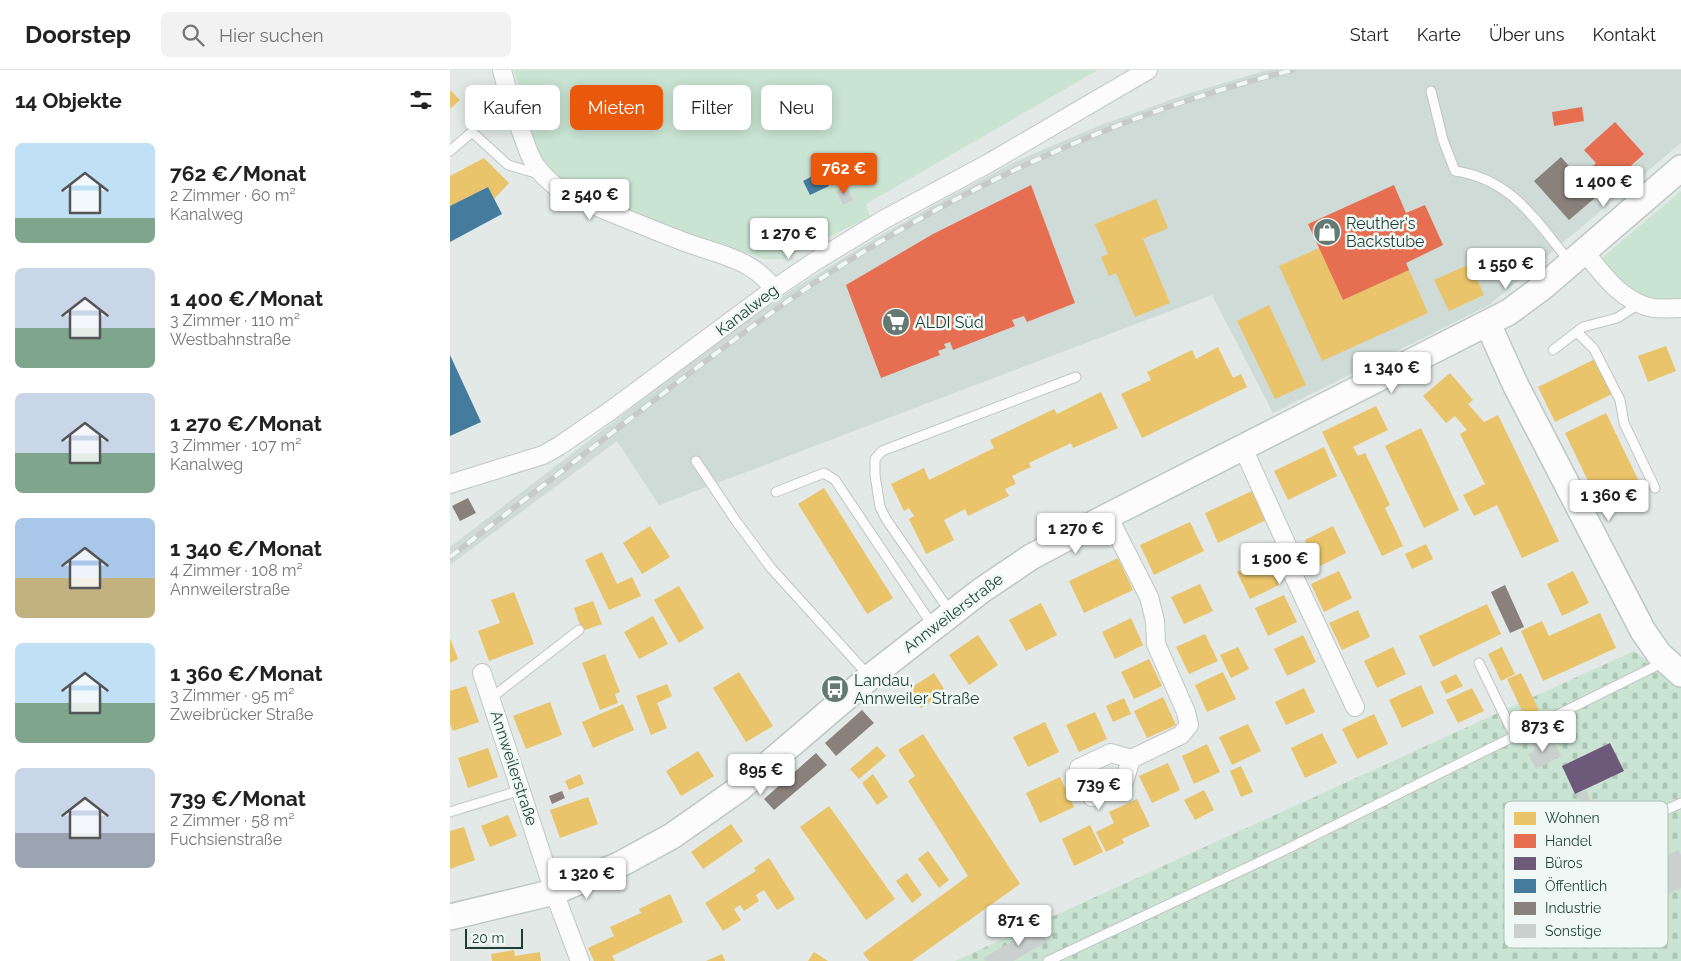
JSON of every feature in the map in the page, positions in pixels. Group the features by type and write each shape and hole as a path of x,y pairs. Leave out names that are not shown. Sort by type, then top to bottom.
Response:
{"street":[{"path":"502,70 511,104 529,153 535,165 554,185 566,194 679,240 742,262 761,273 774,289"},
{"name":"Kanalweg","path":"450,484 543,455 560,446 774,289 814,262 883,220 1056,125 1148,70"},
{"name":"Annweilerstraße","path":"450,917 554,892 646,852 705,814 745,784 870,677 942,620 1010,570 1108,516 1488,324 1526,301 1681,168"},
{"path":"1577,257 1618,291 1639,304 1655,308 1681,308"},
{"path":"1488,324 1516,386 1643,631 1673,667"},
{"path":"1243,448 1290,552 1290,568 1355,707"},
{"path":"1108,516 1149,597 1155,621 1156,644 1186,712 1189,725 1181,735 1131,759"},
{"name":"Annweilerstraße","path":"482,673 554,892"},
{"path":"554,892 580,961"}],"lane":[{"path":"1431,91 1443,140 1455,171 1487,179 1510,194 1577,257"},
{"path":"450,151 472,132 508,165 544,176"},
{"path":"1553,350 1583,327 1617,318 1639,304"},
{"path":"1577,332 1594,349 1620,400 1624,423 1655,488"},
{"path":"942,620 886,519 878,497 875,459 882,451 1076,377"},
{"path":"696,461 771,568 870,677"},
{"path":"776,492 824,473 835,480 942,620"},
{"path":"490,698 579,630"},
{"path":"1479,664 1514,735"},
{"path":"1048,961 1285,850 1514,735 1673,667"},
{"path":"450,812 521,790"},
{"path":"1668,809 1681,803"}],"shaded area":[{"path":"1268,70 1681,70 1681,143 1489,305 1273,413 1212,295 659,505 617,441 450,565 450,547 727,335 789,292 866,244 1019,160 1101,125 1190,93"}],"green space":[{"path":"514,70 1098,70 866,204 870,217 783,259 765,259 612,208 556,183 538,152 532,130 560,130 560,85 518,85"},
{"path":"1681,191 1681,302 1645,298 1634,292 1617,277 1602,258"},
{"path":"1634,651 1681,687 1681,961 955,961"}],"building: Wohnen":[{"path":"450,90 460,100 450,109"},
{"path":"484,158 509,183 494,199 488,187 450,206 450,176"},
{"path":"1156,199 1168,228 1143,239 1170,303 1135,317 1116,273 1109,276 1101,257 1108,254 1095,224"},
{"path":"1319,248 1343,300 1409,270 1428,313 1322,361 1279,266"},
{"path":"1470,264 1484,295 1449,311 1434,280"},
{"path":"1269,305 1306,385 1275,399 1237,321"},
{"path":"1666,346 1676,371 1648,382 1638,356"},
{"path":"1218,347 1233,378 1241,374 1247,387 1142,438 1121,394 1151,380 1147,372 1192,350 1196,359"},
{"path":"1595,359 1612,394 1555,422 1538,387"},
{"path":"1450,373 1473,400 1468,404 1484,422 1498,415 1559,541 1522,558 1497,505 1474,516 1463,495 1485,484 1460,434 1467,430 1455,416 1446,423 1423,396"},
{"path":"1101,392 1118,428 1073,448 1071,443 1029,463 1031,467 1012,476 1016,484 1005,489 1009,496 968,516 965,509 944,520 954,540 926,554 909,519 914,516 909,508 904,511 891,484 924,468 929,480 994,448 990,440 1054,409 1057,414"},
{"path":"1376,406 1388,430 1353,447 1358,456 1365,453 1390,505 1385,508 1403,546 1382,556 1322,432"},
{"path":"1606,413 1643,490 1602,510 1565,433"},
{"path":"1421,428 1459,510 1424,528 1385,446"},
{"path":"1324,447 1337,476 1288,500 1274,471"},
{"path":"824,488 893,598 867,614 798,504"},
{"path":"1254,490 1268,519 1218,543 1205,513"},
{"path":"1190,522 1204,551 1154,575 1140,545"},
{"path":"650,526 670,557 642,574 623,543"},
{"path":"1333,526 1346,553 1318,567 1305,540"},
{"path":"1426,544 1433,559 1412,569 1405,554"},
{"path":"602,552 617,584 632,577 641,596 609,610 585,560"},
{"path":"1118,558 1133,590 1084,613 1069,581"},
{"path":"1266,558 1279,585 1250,599 1237,572"},
{"path":"1339,571 1352,598 1324,612 1311,584"},
{"path":"1573,571 1589,603 1562,616 1547,584"},
{"path":"1200,584 1213,611 1184,624 1171,597"},
{"path":"679,586 704,628 679,643 654,600"},
{"path":"514,592 534,644 489,661 478,631 500,623 491,600"},
{"path":"1284,595 1297,622 1268,636 1255,608"},
{"path":"593,601 602,624 582,631 574,608"},
{"path":"1041,603 1057,635 1026,651 1009,620"},
{"path":"1487,604 1501,634 1433,667 1419,636"},
{"path":"1358,610 1370,637 1342,650 1329,623"},
{"path":"1600,613 1616,648 1543,681 1521,631 1542,621 1549,636"},
{"path":"653,616 668,644 639,659 624,632"},
{"path":"1131,618 1143,645 1115,659 1102,632"},
{"path":"1205,634 1218,661 1189,674 1176,647"},
{"path":"978,635 998,665 969,685 949,655"},
{"path":"1303,635 1316,662 1287,676 1274,649"},
{"path":"450,638 458,659 450,663"},
{"path":"1238,647 1249,669 1231,678 1220,655"},
{"path":"1393,647 1406,674 1377,688 1364,661"},
{"path":"1502,647 1515,674 1501,681 1488,654"},
{"path":"605,654 620,692 615,694 618,703 600,710 582,663"},
{"path":"1149,659 1162,686 1134,699 1121,672"},
{"path":"739,672 773,726 746,742 713,688"},
{"path":"1223,672 1236,699 1207,712 1195,685"},
{"path":"934,673 946,692 921,708 909,689"},
{"path":"1521,673 1539,710 1525,717 1507,679"},
{"path":"1456,674 1463,686 1446,694 1440,682"},
{"path":"667,684 672,696 657,703 667,728 651,735 636,696"},
{"path":"1421,685 1434,713 1402,728 1389,700"},
{"path":"466,686 479,722 453,731 450,724 450,691"},
{"path":"1304,688 1315,712 1286,725 1275,702"},
{"path":"1472,688 1484,711 1458,723 1446,700"},
{"path":"1163,697 1176,725 1147,738 1134,711"},
{"path":"1124,698 1131,714 1113,722 1106,706"},
{"path":"550,702 562,735 526,749 513,716"},
{"path":"623,704 634,730 593,748 582,722"},
{"path":"1095,712 1107,739 1079,752 1066,725"},
{"path":"1374,714 1388,744 1357,759 1342,729"},
{"path":"1045,722 1059,752 1028,767 1013,737"},
{"path":"1248,724 1261,751 1232,765 1219,737"},
{"path":"1322,733 1337,763 1305,778 1291,748"},
{"path":"923,734 1020,884 912,961 869,961 863,953 968,876 908,781 915,776 898,750"},
{"path":"1207,744 1220,772 1194,784 1182,756"},
{"path":"877,746 886,756 859,779 850,769"},
{"path":"488,748 498,777 468,788 458,758"},
{"path":"698,751 714,776 681,796 666,771"},
{"path":"1168,763 1180,790 1152,803 1139,776"},
{"path":"1241,766 1253,792 1241,797 1230,771"},
{"path":"580,774 584,784 569,790 565,781"},
{"path":"873,774 888,797 877,805 862,783"},
{"path":"1060,777 1074,807 1040,823 1026,793"},
{"path":"1204,790 1214,810 1195,820 1184,800"},
{"path":"588,797 598,824 560,838 550,810"},
{"path":"1137,799 1150,826 1122,839 1124,843 1106,852 1096,832 1114,823 1109,812"},
{"path":"829,806 895,899 866,920 800,827"},
{"path":"508,815 517,836 490,847 481,826"},
{"path":"731,824 743,841 703,869 691,852"},
{"path":"1090,825 1103,852 1074,866 1062,839"},
{"path":"464,827 475,860 450,869 450,831"},
{"path":"928,851 949,880 939,888 918,859"},
{"path":"769,858 795,899 777,910 764,890 756,895 759,901 744,911 740,905 734,909 741,920 723,931 705,903 756,871 754,868"},
{"path":"907,873 922,895 912,903 896,881"},
{"path":"670,894 683,922 612,956 615,961 594,961 588,948 614,936 610,927 641,913 639,909"},
{"path":"514,950 515,956 540,952 541,961 492,961 491,954"},
{"path":"814,952 828,961 808,961"},
{"path":"722,954 725,961 706,961"}],"building: Handel":[{"path":"1582,107 1584,121 1554,126 1552,112"},
{"path":"1615,122 1644,154 1596,197 1579,178 1596,163 1584,150"},
{"path":"1031,185 1075,303 1027,322 1024,316 1012,320 1015,326 953,350 950,342 944,344 946,348 938,351 940,355 881,378 846,285 933,234"},
{"path":"1394,185 1406,213 1425,205 1443,245 1406,263 1409,270 1343,300 1308,224"}],"building: Büros":[{"path":"1610,743 1624,771 1575,794 1562,766"}],"building: Öffentlich":[{"path":"822,171 829,186 810,195 803,181"},
{"path":"488,187 502,214 450,242 450,206"},
{"path":"450,355 481,422 450,436"}],"building: Industrie":[{"path":"1561,157 1596,197 1569,220 1534,181"},
{"path":"468,498 476,513 460,521 452,506"},
{"path":"1505,585 1524,627 1510,633 1491,592"},
{"path":"862,710 874,723 836,756 825,743"},
{"path":"816,753 827,765 774,810 764,799"},
{"path":"562,791 565,798 552,804 549,796"}],"building: Sonstige":[{"path":"846,186 853,200 843,205 836,191"},
{"path":"1540,738 1544,745 1553,741 1561,756 1536,769 1528,754 1535,750 1531,743"},
{"path":"1586,790 1591,801 1580,801 1577,794"},
{"path":"1678,850 1681,855 1681,888 1668,894 1668,855"},
{"path":"1038,926 1047,942 1013,961 985,961 984,958"}],"railway":[{"path":"450,557 750,328 819,280 894,233 1003,175 1117,126 1234,86 1293,70"}],"place":[{"name":"Reuther's Backstube","path":"1327,232"},
{"name":"ALDI Süd","path":"896,322"},
{"name":"Landau, Annweiler Straße","path":"835,689"}]}
